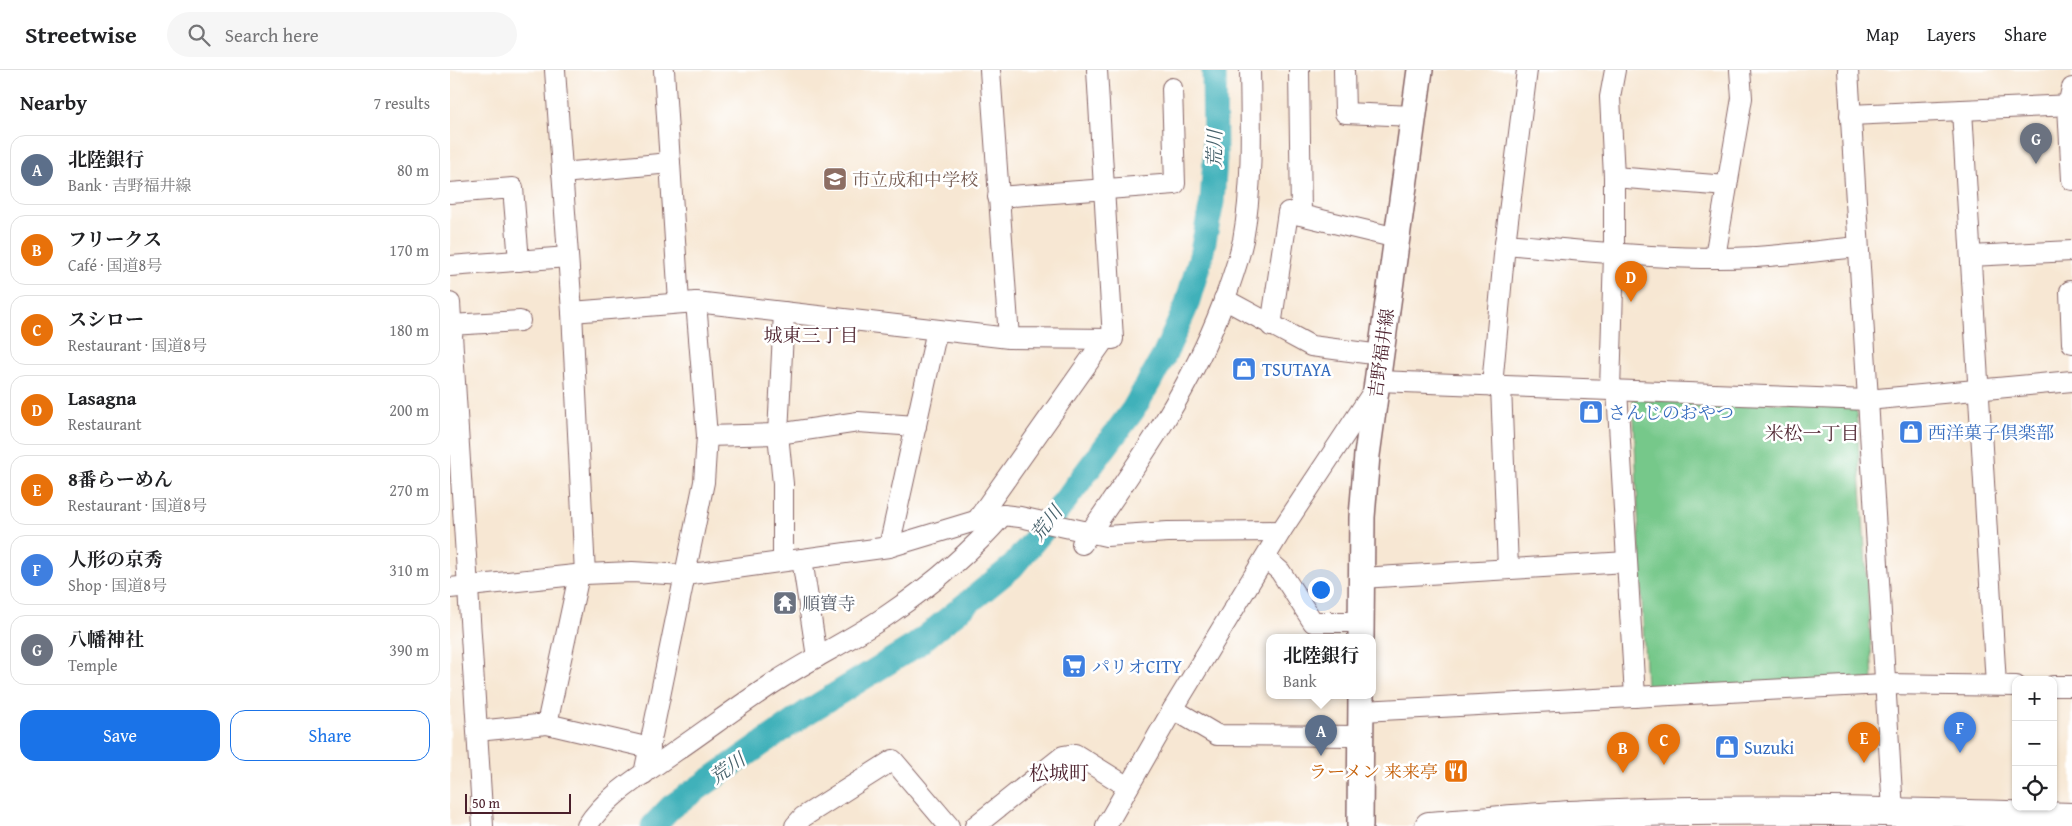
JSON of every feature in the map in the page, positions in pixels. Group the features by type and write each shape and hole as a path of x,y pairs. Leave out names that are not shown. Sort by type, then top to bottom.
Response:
{"highway":[{"path":"1430,826 1591,814 1762,810 1893,811 2072,817"}],"main road":[{"name":"吉野福井線","path":"1361,630 1362,517 1367,455 1420,70"},
{"path":"1360,826 1362,703"}],"street":[{"path":"547,724 582,575 572,312 555,70"},
{"path":"644,774 704,482 707,436 687,302 670,163 664,70"},
{"path":"990,70 1009,338"},
{"path":"572,312 687,302 1009,338 1113,339 1097,70"},
{"path":"1086,535 1175,406 1202,355 1224,299 1242,242 1248,206 1251,126 1250,70"},
{"path":"1299,70 1301,215"},
{"path":"1344,70 1345,113 1413,116"},
{"path":"1508,569 1496,386 1505,244 1527,70"},
{"path":"1615,70 1610,97 1614,176 1614,390 1635,697"},
{"path":"1715,257 1742,98 1740,70"},
{"path":"1848,70 1893,811"},
{"path":"998,198 1175,184 1172,88"},
{"path":"1850,115 1962,110 2071,100 2072,180"},
{"path":"1362,703 1635,697 1884,684 2006,686 1979,389 1962,110"},
{"path":"562,173 670,163"},
{"path":"1614,176 1727,186"},
{"path":"450,193 513,188 519,260"},
{"path":"1271,326 1288,212 1397,238"},
{"path":"1505,244 1614,253 1715,257 1755,257 1858,247"},
{"path":"1971,256 2072,251"},
{"path":"450,266 568,257"},
{"path":"2070,290 2072,343"},
{"path":"1224,299 1311,346 1381,355"},
{"path":"450,303 459,587 477,731 483,826"},
{"path":"784,312 778,434 793,560 817,657"},
{"path":"451,325 520,321"},
{"path":"889,547 937,330"},
{"path":"977,520 1104,340"},
{"path":"1106,826 1173,709 1281,531 1377,383 1867,400 2072,380"},
{"path":"707,436 778,434 858,422 916,426"},
{"path":"587,826 595,813 644,774 773,683 891,613 941,577 984,537 1012,516"},
{"path":"459,587 632,572 685,575 889,547 977,520 1012,516 1086,535 1281,531"},
{"path":"1265,558 1280,571 1314,622 1361,630"},
{"path":"1361,578 1627,562"},
{"path":"2057,686 2072,686"},
{"path":"1173,709 1216,735 1361,736"},
{"path":"477,731 547,724 650,748"},
{"path":"975,826 1063,756 1075,754 1128,787"},
{"path":"795,826 803,817 893,760 949,826"}],"green space":[{"path":"1633,398 1856,406 1873,679 1646,690"}],"waterway":[{"name":"荒川","path":"653,826 671,807 806,713 916,645 1012,567 1043,530 1133,410 1164,356 1186,307 1201,256 1212,202 1215,158 1214,70"}],"place":[{"name":"八幡神社","path":"2036,164"},
{"name":"市立成和中学校","path":"835,179"},
{"name":"Lasagna","path":"1631,302"},
{"name":"TSUTAYA","path":"1244,369"},
{"name":"さんじのおやつ","path":"1591,412"},
{"name":"西洋菓子倶楽部","path":"1911,432"},
{"name":"順寶寺","path":"785,603"},
{"name":"パリオCITY","path":"1074,666"},
{"name":"Suzuki","path":"1727,747"},
{"name":"人形の京秀","path":"1960,753"},
{"name":"北陸銀行","path":"1321,756"},
{"name":"8番らーめん","path":"1864,763"},
{"name":"スシロー","path":"1664,765"},
{"name":"ラーメン 来来亭","path":"1456,771"},
{"name":"フリークス","path":"1623,773"}],"district":[{"name":"城東三丁目","path":"811,335"},
{"name":"米松一丁目","path":"1812,433"},
{"name":"松城町","path":"1059,772"}]}
